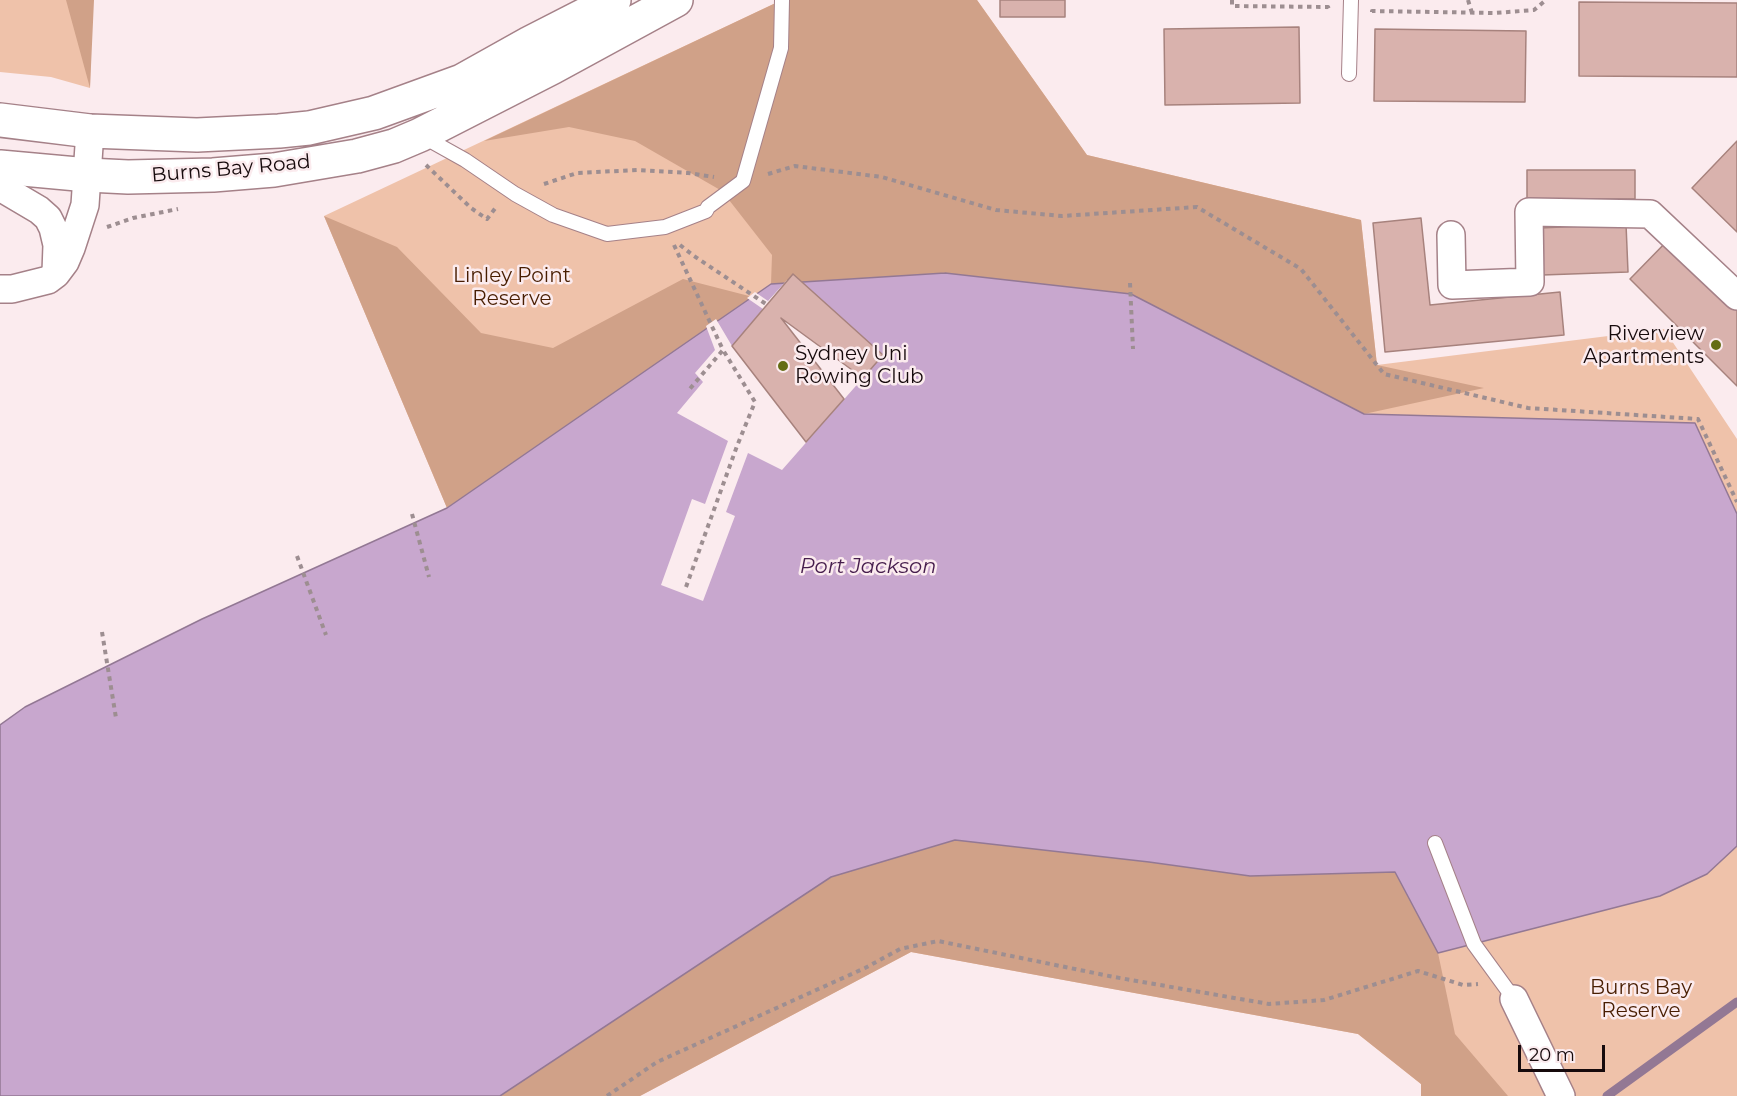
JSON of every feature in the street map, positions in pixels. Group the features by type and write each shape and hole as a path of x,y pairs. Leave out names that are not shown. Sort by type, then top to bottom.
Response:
{"main road":[{"name":"Burns Bay Road","path":"0,120 90,130 197,135 309,128 374,113 462,81 614,0"},
{"name":"Burns Bay Road","path":"0,167 128,177 181,176 274,170 357,156 393,146 420,135 676,0"}],"street":[{"path":"0,289 12,289 48,280 65,262 85,205 90,130"},
{"path":"0,187 39,210 48,218 57,245 56,274"},
{"path":"1451,235 1452,285 1530,282 1529,212 1650,214 1737,296"},
{"path":"1508,991 1561,1096"}],"lane":[{"path":"420,135 465,159 514,194 553,215 608,234 665,227 706,211 708,207 743,181 781,48 782,0"},
{"path":"1349,75 1351,0"},
{"path":"1435,843 1474,944 1508,991"}],"path":[{"path":"1232,0 1232,6 1328,8 1331,13"},
{"path":"1468,0 1472,13"},
{"path":"1371,22 1372,11 1495,13 1534,10 1545,0"},
{"path":"996,210 1062,216 1197,207 1301,269 1384,374 1528,408 1698,419 1737,501"},
{"path":"686,587 755,402 724,352 674,242 766,304"},
{"path":"1130,283 1133,349"},
{"path":"688,391 724,352"},
{"path":"412,514 429,577"},
{"path":"297,556 326,635"},
{"path":"102,632 116,718"},
{"path":"607,1096 657,1062 865,968 900,949 938,941 1114,977 1269,1004 1324,1000 1418,971 1463,985 1508,991"}],"green space":[{"path":"0,0 92,0 90,88 51,77 0,72"},
{"name":"Linley Point Reserve","path":"782,0 977,0 1087,155 1361,220 1377,365 1664,329 1737,439 1737,514 1695,423 1364,414 771,285 447,508 324,216"},
{"name":"Burns Bay Reserve","path":"955,840 1734,848 1737,846 1737,1096 1421,1096 1421,1084 1358,1034 911,952 640,1096 500,1096"}],"shaded area":[{"path":"66,0 94,0 90,88"},
{"name":"Linley Point Reserve","path":"782,0 977,0 1087,155 1361,220 1377,365 1484,388 1364,414 1131,294 945,273 771,284 772,255 722,191 635,141 569,127 484,141"},
{"path":"324,216 397,247 481,333 553,348 683,279 753,297 447,508"},
{"name":"Burns Bay Reserve","path":"955,840 1250,876 1395,872 1438,953 1455,1034 1508,1096 1421,1096 1421,1084 1358,1034 911,952 640,1096 500,1096 831,877"}],"water":[{"name":"Port Jackson","path":"945,273 1131,294 1364,414 1695,423 1737,514 1737,846 1707,874 1660,896 1438,953 1395,872 1250,876 955,840 831,877 500,1096 0,1096 0,725 25,707 202,619 447,508 771,284"}],"pier":[{"path":"787,280 799,280 883,355 782,470 748,453 726,512 735,516 703,601 661,585 692,499 705,504 728,441 677,413 703,382 695,373 715,350 706,326 716,319 732,346 763,309 747,298 755,292 768,301"}],"building":[{"path":"1000,0 1065,0 1065,17 1000,17"},
{"path":"1579,2 1737,3 1737,77 1579,76"},
{"path":"1299,27 1300,103 1165,105 1164,29"},
{"path":"1375,29 1526,31 1525,102 1374,101"},
{"path":"1737,141 1737,232 1692,188"},
{"path":"1527,170 1635,170 1635,199 1527,199"},
{"path":"1421,218 1430,305 1560,292 1564,335 1385,352 1373,223"},
{"path":"1626,224 1628,272 1542,275 1540,228"},
{"name":"Riverview Apartments","path":"1671,237 1737,304 1737,386 1630,279"},
{"name":"Sydney Uni Rowing Club","path":"793,274 883,355 863,378 781,318 844,399 806,442 732,346"}],"waterway":[{"path":"1607,1096 1737,1002"}],"place":[{"name":"Riverview Apartments","path":"1716,345"},
{"name":"Sydney Uni Rowing Club","path":"783,366"}]}
